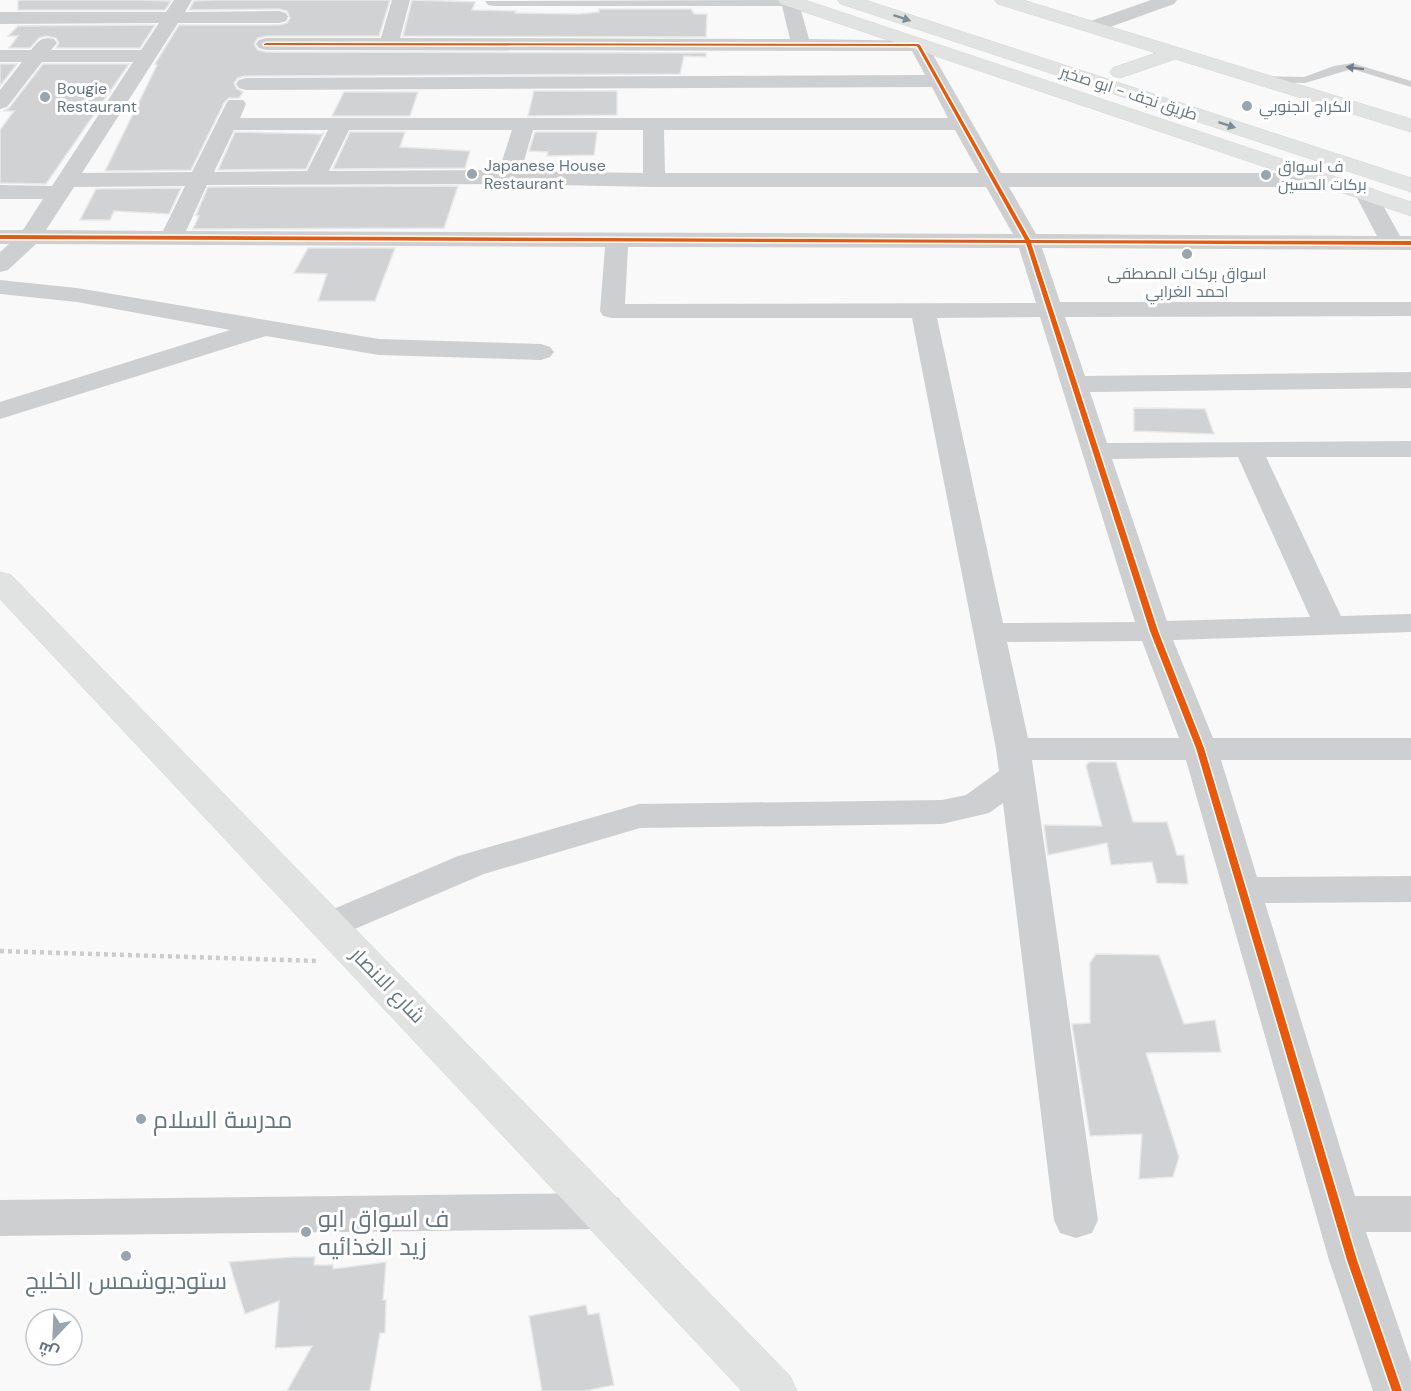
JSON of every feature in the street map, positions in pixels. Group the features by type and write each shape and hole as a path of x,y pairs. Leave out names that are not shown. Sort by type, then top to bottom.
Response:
{"main road":[{"name":"طريق نجف - ابو صخير","path":"847,0 1411,185"},
{"name":"طريق نجف - ابو صخير","path":"895,0 1411,166"},
{"path":"1004,0 1411,126"},
{"path":"788,1 1411,209"},
{"path":"1120,72 1174,53"},
{"name":"شارع الانصار","path":"4,588 367,963 773,1391"}],"street":[{"path":"0,103 38,56 78,0"},
{"path":"0,265 31,236 183,0"},
{"path":"389,44 401,0"},
{"path":"482,44 494,0 788,1 801,45"},
{"path":"1092,27 1168,0"},
{"path":"0,18 171,18 283,9"},
{"path":"171,237 283,9"},
{"path":"266,44 918,45 1028,241 1154,631 1200,748 1352,1260 1397,1391"},
{"path":"591,124 596,45"},
{"path":"0,56 147,56"},
{"path":"246,84 938,81"},
{"path":"227,124 962,124"},
{"path":"315,178 342,124"},
{"path":"508,177 524,124"},
{"path":"653,124 654,180"},
{"path":"0,192 63,186 200,179 508,177 654,180 1324,180"},
{"path":"1366,194 1402,243"},
{"path":"0,237 1402,243"},
{"path":"617,239 612,311 1411,309"},
{"path":"0,287 77,295 379,347 541,352"},
{"path":"923,311 1015,762 1076,1220"},
{"path":"0,411 214,342 265,328"},
{"path":"1074,384 1411,380"},
{"path":"1248,449 1330,625"},
{"path":"1095,451 1411,449"},
{"path":"990,633 1154,631 1411,623"},
{"path":"330,925 471,865 639,816 942,812 977,805 1015,762 1200,748 1411,749"},
{"path":"1243,890 1411,889"},
{"path":"0,1218 603,1211"},
{"path":"1340,1214 1411,1214"}],"lane":[{"path":"1256,78 1305,80 1342,67 1352,66 1411,84"}],"path":[{"path":"0,951 367,963"}],"building":[{"path":"18,0 171,1 165,10 18,10"},
{"path":"390,0 379,36 266,36 258,38 254,44 258,50 266,52 706,53 706,57 684,56 680,74 245,76 238,78 234,83 237,89 243,92 239,98 229,98 224,103 191,170 105,171 157,65 155,64 179,25 279,25 287,23 290,18 287,11 279,9 189,10 194,1"},
{"path":"412,0 475,2 472,10 516,11 515,13 579,14 599,12 599,9 691,9 694,14 707,14 706,37 403,36"},
{"path":"155,25 140,48 56,48 59,43 56,38 46,36 39,38 30,48 9,48 18,36 8,36 18,26"},
{"path":"0,64 17,64 0,86"},
{"path":"43,64 129,64 46,184 0,183 0,130 14,111 3,111 9,108"},
{"path":"534,91 617,91 617,115 528,116"},
{"path":"344,92 418,92 410,116 332,116"},
{"path":"235,132 322,134 324,132 306,169 218,170"},
{"path":"350,132 405,132 400,147 470,151 465,168 333,169"},
{"path":"535,132 597,132 594,155 547,156 548,152 529,151"},
{"path":"458,186 444,228 193,229 199,216 196,215 208,187"},
{"path":"181,188 169,214 114,211 110,220 80,220 96,189"},
{"path":"308,248 395,248 375,301 318,301 327,274 294,273"},
{"path":"1134,408 1205,409 1214,434 1134,431"},
{"path":"1089,762 1116,762 1133,822 1167,822 1177,855 1184,855 1188,884 1157,883 1152,862 1111,865 1107,843 1048,855 1044,825 1102,826 1086,766"},
{"path":"1096,954 1159,955 1184,1024 1215,1020 1221,1052 1146,1053 1179,1157 1173,1177 1139,1179 1142,1134 1090,1136 1072,1024 1090,1023 1090,963"},
{"path":"315,1257 314,1265 333,1265 333,1269 386,1262 383,1300 386,1300 385,1333 380,1333 370,1391 287,1391 312,1346 275,1348 279,1301 245,1314 229,1262"},
{"path":"586,1305 588,1315 599,1313 614,1385 585,1391 542,1391 529,1316"}],"cycle path":[{"path":"266,44 918,45 1028,241 1154,631 1200,748 1352,1260 1397,1391"},
{"path":"0,237 1411,243"}],"place":[{"name":"Bougie Restaurant","path":"45,97"},
{"name":"الكراج الجنوبي","path":"1247,106"},
{"name":"Japanese House Restaurant","path":"472,174"},
{"name":"ف اسواق بركات الحسين","path":"1266,175"},
{"name":"اسواق بركات المصطفى احمد الغرابي","path":"1187,254"},
{"name":"مدرسة السلام","path":"141,1119"},
{"name":"ف اسواق ابو زيد الغذائيه","path":"306,1232"},
{"name":"ستوديوشمس الخليج","path":"126,1256"}]}
